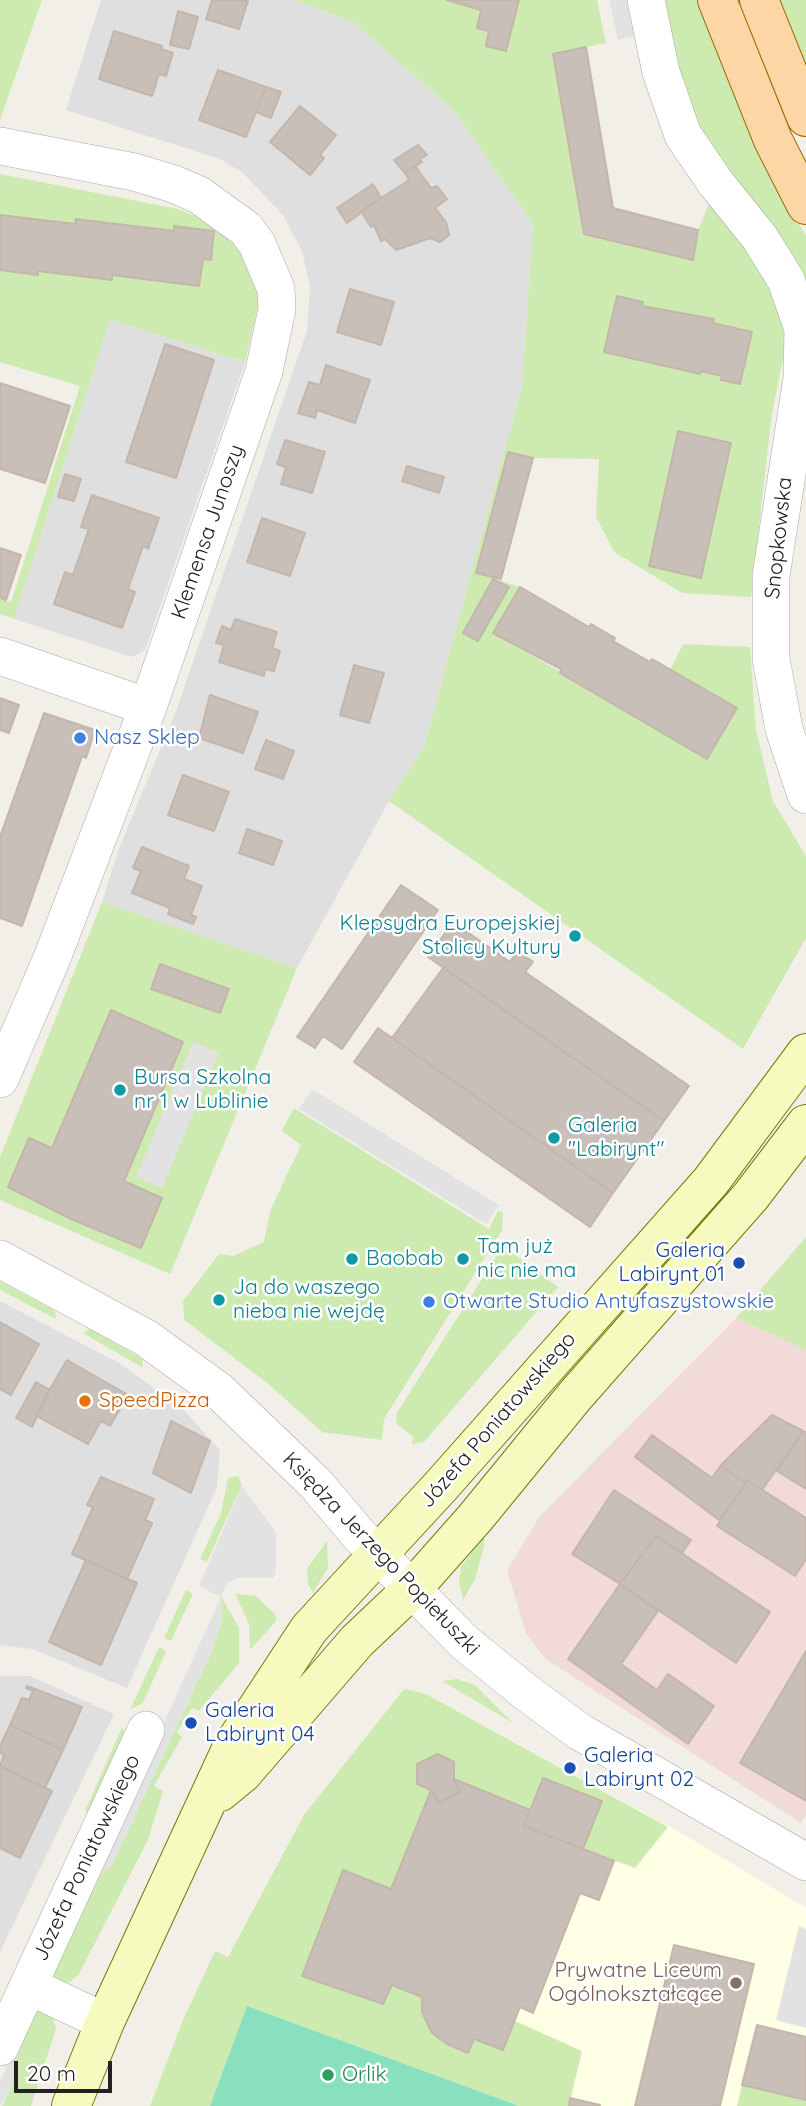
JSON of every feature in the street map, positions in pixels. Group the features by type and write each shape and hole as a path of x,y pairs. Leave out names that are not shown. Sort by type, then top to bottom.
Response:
{"main road":[{"path":"717,0 773,140 806,205"},
{"path":"759,0 806,117"},
{"name":"Józefa Poniatowskiego","path":"71,2106 105,2022 210,1800 233,1745 309,1629 441,1486 711,1181 806,1052"},
{"name":"Józefa Poniatowskiego","path":"210,1800 243,1773 357,1641 413,1588 475,1518 573,1397 751,1196 806,1124"}],"street":[{"name":"Snopkowska","path":"646,0 662,72 683,135 715,182 760,238 786,280 803,329 804,354 771,576 771,659 784,729 806,795"},
{"name":"Klemensa Junoszy","path":"0,146 134,172 199,195 246,229 269,267 276,289 271,349 148,707 52,958 0,1079"},
{"path":"0,656 148,707"},
{"name":"Księdza Jerzego Popiełuszki","path":"0,1259 146,1338 219,1391 296,1464 480,1657 580,1732 806,1861"},
{"name":"Józefa Poniatowskiego","path":"0,2047 146,1730"},
{"name":"Józefa Poniatowskiego","path":"29,1986 105,2022"}],"shaded area":[{"path":"101,0 295,0 352,22 452,108 533,224 522,387 424,747 389,801 297,968 102,902 118,851 176,711 307,331 310,287 302,251 283,215 243,173 220,159 66,110"},
{"path":"609,0 627,0 635,36 618,40"},
{"path":"110,320 245,362 145,650 132,657 14,619"},
{"path":"193,1042 219,1053 162,1188 136,1177"},
{"path":"312,1089 499,1205 486,1224 299,1109"},
{"path":"0,1301 119,1363 182,1408 220,1450 217,1487 127,1688 32,1649 0,1645"},
{"path":"736,1318 806,1350 806,1815 801,1823 544,1658 526,1633 507,1570 540,1516"},
{"path":"242,1486 276,1532 276,1572 273,1578 238,1578 227,1583 221,1597 199,1586"},
{"path":"221,1597 222,1622 211,1653 113,1863 91,1883"},
{"path":"0,1676 30,1676 114,1714 0,1952"},
{"path":"426,1694 688,1837 806,1908 806,2106 569,2106 278,1986"},
{"path":"799,1926 806,1929 806,2028 776,2020"},
{"path":"13,2053 14,2080 0,2106 0,2081"}],"green space":[{"path":"0,0 42,0 0,120"},
{"path":"295,0 447,0 481,10 489,31 486,46 506,51 519,0 597,0 606,43 553,54 584,234 693,259 698,230 709,204 738,237 774,293 789,330 772,413 751,597 682,593 614,552 596,517 599,459 533,458 508,452 476,572 520,587 494,633 707,758 736,708 670,670 683,644 750,647 756,730 773,801 806,856 806,938 743,1049 389,801 424,747 522,387 533,224 452,108 352,22"},
{"path":"660,0 699,0 747,127 774,186 806,235 806,295 686,111"},
{"path":"777,0 806,0 806,71"},
{"path":"0,174 178,209 203,219 228,236 246,260 256,283 258,306 245,362 110,320 14,619 0,614 0,599 11,602 80,386 0,362"},
{"path":"102,902 297,968 170,1274 0,1200 0,1157"},
{"path":"294,1108 489,1229 498,1211 503,1213 502,1230 384,1419 382,1440 322,1432 266,1382 184,1320 183,1301 219,1254 233,1256 264,1242 270,1211 301,1145 282,1131"},
{"path":"806,1237 806,1350 736,1318"},
{"path":"503,1246 558,1287 424,1442 412,1444 413,1437 397,1424 396,1414"},
{"path":"0,1281 55,1311 56,1319 0,1290"},
{"path":"90,1329 142,1359 143,1368 83,1333"},
{"path":"238,1476 242,1485 207,1562 200,1559 221,1513 228,1478"},
{"path":"484,1536 484,1547 475,1579 463,1600 459,1581 461,1567"},
{"path":"327,1541 328,1568 313,1593 308,1584 307,1569"},
{"path":"186,1590 193,1594 171,1641 164,1638"},
{"path":"235,1594 256,1596 276,1615 276,1621 250,1650 249,1624"},
{"path":"221,1596 239,1628 239,1663 199,1711 192,1708 177,1732 182,1737 154,1786 163,1791 148,1840 79,1974 70,1982 60,1983 53,1979 52,1969 91,1883 113,1863 211,1653 222,1622"},
{"path":"159,1647 166,1651 143,1703 130,1710"},
{"path":"457,1679 475,1685 513,1723 442,1681"},
{"path":"404,1689 426,1694 668,1827 635,1868 583,1849 602,1800 543,1778 530,1810 455,1780 430,1791 391,1889 344,1870 303,1976 383,2004 392,1985 422,1997 422,2012 432,2033 468,2053 474,2039 503,2050 515,2021 582,2051 569,2106 519,2106 247,2006 210,2106 150,2106 183,2020 215,1951 228,1957 304,1815"},
{"path":"122,1727 126,1736 92,1814 85,1811"},
{"name":"Orlik","path":"247,2006 519,2106 210,2106"},
{"path":"36,2010 52,2013 56,2029 31,2106 2,2106 14,2080 13,2053"},
{"path":"742,2085 806,2100 806,2106 737,2106"}],"building":[{"path":"212,0 248,1 239,29 206,19"},
{"path":"447,0 519,0 506,51 486,46 489,31 477,28 481,10"},
{"path":"178,11 198,17 189,49 170,45"},
{"path":"114,31 162,46 161,49 173,53 166,76 159,74 152,96 99,79"},
{"path":"586,47 613,208 698,230 693,260 584,234 553,54"},
{"path":"218,70 266,87 246,137 199,120"},
{"path":"266,87 281,92 271,118 256,112"},
{"path":"300,106 336,135 320,155 324,158 310,175 270,142"},
{"path":"418,145 427,155 420,159 422,162 405,173 394,160"},
{"path":"416,167 431,188 437,186 447,199 435,208 446,222 449,235 440,242 430,238 396,250 385,239 381,241 374,225 371,227 361,211 409,180 405,173"},
{"path":"373,184 381,198 347,223 337,208"},
{"path":"0,215 75,224 76,219 174,231 174,226 214,231 211,260 203,259 199,286 112,275 112,280 38,271 38,275 0,270"},
{"path":"350,289 394,302 381,345 337,332"},
{"path":"617,296 643,302 642,306 714,319 713,323 752,332 740,384 721,380 722,376 701,371 700,374 604,352"},
{"path":"165,344 214,360 176,478 126,462"},
{"path":"326,365 370,380 355,423 317,410 315,418 298,413 309,382 320,385"},
{"path":"0,383 70,406 45,483 0,469"},
{"path":"678,431 731,443 701,578 649,566"},
{"path":"285,440 325,452 312,493 281,484 286,467 277,464"},
{"path":"508,452 533,458 501,579 476,573"},
{"path":"407,466 444,477 439,493 402,481"},
{"path":"65,474 81,479 74,501 58,497"},
{"path":"92,495 159,518 148,549 143,546 128,589 135,592 122,628 54,604 65,572 73,575 89,529 81,527"},
{"path":"262,518 305,533 290,576 247,562"},
{"path":"0,548 21,555 6,600 0,598"},
{"path":"493,579 509,587 478,641 463,633"},
{"path":"520,587 589,627 591,624 615,638 613,641 650,662 652,659 737,708 707,759 560,673 561,669 493,633"},
{"path":"235,619 277,632 272,648 280,651 274,671 265,669 264,676 219,662 224,645 216,643 222,626 231,630"},
{"path":"354,665 384,673 369,723 340,715"},
{"path":"210,695 258,712 243,753 199,738"},
{"path":"0,698 19,705 9,733 0,730"},
{"path":"44,713 95,730 86,758 82,756 22,926 0,918 0,837"},
{"path":"266,740 294,751 283,779 255,769"},
{"path":"183,775 229,792 214,831 168,815"},
{"path":"247,829 282,841 273,865 239,853"},
{"path":"142,847 189,866 184,879 202,886 191,915 196,917 193,924 168,914 170,908 132,893 141,871 133,868"},
{"path":"401,885 438,910 342,1049 323,1036 315,1048 297,1037"},
{"path":"453,922 510,962 518,951 533,962 525,972 689,1086 664,1121 428,957"},
{"path":"160,964 229,989 220,1013 151,989"},
{"path":"443,968 664,1121 613,1193 392,1038"},
{"name":"Bursa Szkolna nr 1 w Lublinie","path":"111,1010 183,1042 124,1181 162,1198 141,1248 71,1219 8,1187 29,1138 52,1148"},
{"path":"378,1028 613,1193 590,1227 354,1062"},
{"path":"0,1322 39,1344 11,1395 0,1389"},
{"path":"67,1360 128,1395 110,1426 101,1421 88,1444 35,1415"},
{"path":"36,1382 50,1390 32,1427 16,1418"},
{"path":"772,1415 803,1431 762,1490 747,1480 746,1484 721,1465"},
{"path":"171,1421 210,1441 191,1493 153,1473"},
{"path":"803,1431 806,1433 806,1489 777,1471"},
{"path":"652,1435 712,1478 721,1465 746,1484 719,1520 635,1457"},
{"path":"101,1477 154,1499 145,1520 152,1523 127,1579 72,1554 93,1507 87,1505"},
{"path":"747,1480 806,1518 806,1559 795,1576 717,1526"},
{"path":"614,1490 691,1540 682,1553 656,1536 620,1584 572,1554"},
{"path":"656,1536 770,1612 736,1663 620,1584"},
{"path":"86,1560 137,1583 101,1665 49,1642"},
{"path":"620,1584 658,1611 621,1664 657,1690 668,1674 714,1706 688,1744 568,1659"},
{"path":"806,1651 806,1801 740,1763"},
{"path":"27,1686 82,1707 63,1750 10,1725 22,1698 29,1700 33,1691 26,1688"},
{"path":"10,1725 63,1750 45,1788 0,1766 4,1755 0,1753 0,1746"},
{"path":"438,1754 454,1762 454,1779 460,1792 439,1803 431,1790 417,1784 417,1764"},
{"path":"0,1767 52,1791 20,1858 0,1848"},
{"path":"543,1778 602,1801 583,1849 524,1826"},
{"path":"454,1779 530,1810 524,1826 614,1861 599,1900 580,1893 533,2013 520,2007 503,2050 474,2039 468,2053 447,2044 432,2033 422,2012 422,1997 392,1985 383,2004 302,1976 343,1870 391,1889 431,1790 439,1803 460,1792"},
{"path":"674,1945 754,1964 720,2106 635,2106"},
{"path":"757,2025 806,2037 806,2100 742,2085"},
{"path":"570,2098 600,2105 569,2106"}],"place":[{"name":"Nasz Sklep","path":"80,738"},
{"name":"Klepsydra Europejskiej Stolicy Kultury","path":"575,936"},
{"name":"Bursa Szkolna nr 1 w Lublinie","path":"120,1090"},
{"name":"Galeria \"Labirynt\"","path":"554,1138"},
{"name":"Baobab","path":"352,1259"},
{"name":"Tam już nic nie ma","path":"463,1259"},
{"name":"Galeria Labirynt 01","path":"739,1263"},
{"name":"Ja do waszego nieba nie wejdę","path":"219,1300"},
{"name":"Otwarte Studio Antyfaszystowskie","path":"429,1302"},
{"name":"SpeedPizza","path":"85,1401"},
{"name":"Galeria Labirynt 04","path":"191,1723"},
{"name":"Galeria Labirynt 02","path":"570,1768"},
{"name":"Prywatne Liceum Ogólnokształcące","path":"736,1983"},
{"name":"Orlik","path":"328,2075"}]}
